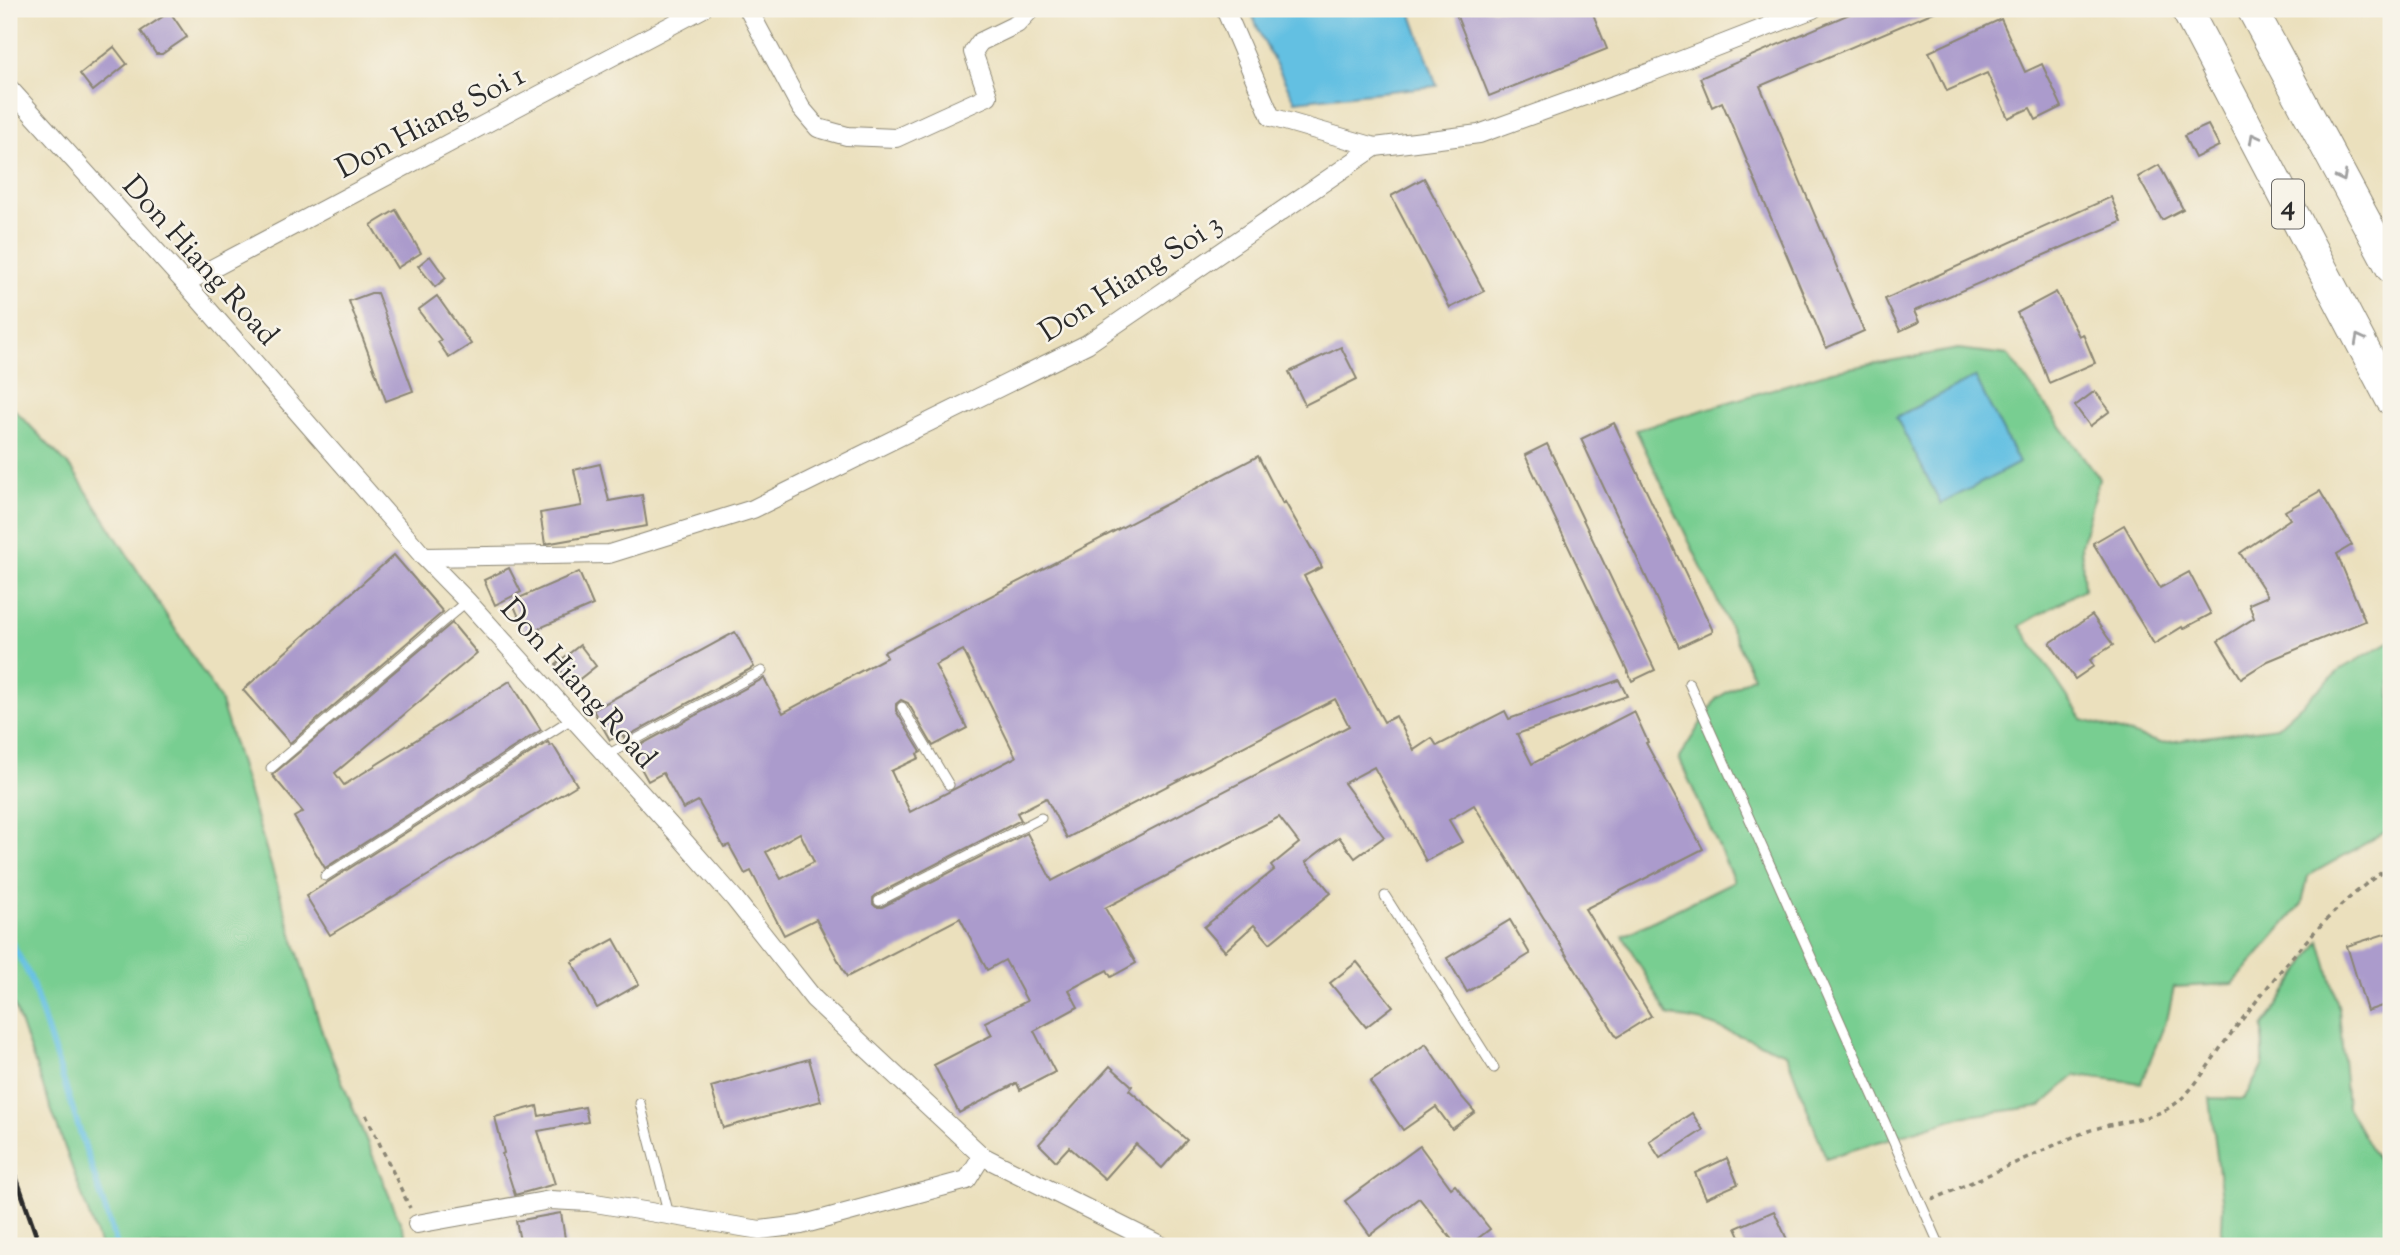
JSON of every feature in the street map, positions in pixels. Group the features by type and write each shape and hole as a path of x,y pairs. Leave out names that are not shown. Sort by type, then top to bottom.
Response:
{"highway":[{"name":"4","path":"2186,9 2391,400"},
{"name":"4","path":"2252,9 2383,234 2391,268"}],"street":[{"name":"Don Hiang Soi 1","path":"185,283 702,9"},
{"path":"748,9 801,108 818,128 847,136 895,138 988,96 973,52 980,42 1017,24 1031,9"},
{"path":"1225,9 1271,117 1375,146"},
{"name":"Don Hiang Soi 3","path":"424,557 609,554 753,509 1087,344 1375,146 1479,134 1814,9"},
{"name":"Don Hiang Road","path":"9,88 185,283 424,557 467,601 734,898 814,999 982,1156 1161,1246"},
{"path":"418,1224 550,1200 589,1202 760,1230 801,1225 967,1180 982,1156"}],"lane":[{"path":"271,768 467,601"},
{"path":"607,755 762,671"},
{"path":"1689,683 1940,1246"},
{"path":"902,707 949,785"},
{"path":"325,876 573,718"},
{"path":"879,901 1041,818"},
{"path":"1385,896 1494,1068"},
{"path":"640,1102 669,1215"}],"path":[{"path":"1922,1205 2073,1137 2171,1107 2182,1099 2283,968 2320,925 2350,895 2391,866"},
{"path":"366,1115 418,1224"}],"green space":[{"path":"1958,349 2008,355 2099,478 2081,545 2084,589 2020,626 2083,720 2161,743 2277,727 2341,669 2391,641 2391,829 2308,876 2302,904 2233,984 2174,987 2168,1016 2141,1083 2076,1075 2041,1106 1960,1117 1826,1158 1786,1053 1703,1022 1668,1015 1623,936 1734,881 1679,758 1716,699 1753,676 1636,430 1832,371"},
{"path":"9,404 73,470 220,699 324,1038 410,1246 100,1246 9,991"},
{"path":"2320,941 2339,1009 2347,1107 2391,1185 2391,1246 2221,1246 2223,1207 2210,1098 2244,1099 2263,1065 2263,1027"}],"water":[{"path":"1250,9 1410,9 1437,86 1295,101"},
{"path":"1975,377 2019,463 1941,504 1896,417"}],"building":[{"path":"1454,9 1591,9 1607,49 1489,96"},
{"path":"1861,9 1941,9 1760,86 1864,331 1826,348 1722,102 1712,107 1700,78"},
{"path":"170,12 187,37 162,54 156,54 141,31"},
{"path":"2001,19 2025,72 2042,64 2062,107 2036,120 2030,108 2008,118 1987,73 1947,91 1929,52"},
{"path":"114,47 127,64 93,91 80,74"},
{"path":"2208,125 2219,146 2195,158 2184,136"},
{"path":"2159,165 2183,209 2162,220 2138,177"},
{"path":"1424,178 1484,291 1450,308 1391,196"},
{"path":"2111,197 2121,222 1914,311 1919,322 1900,331 1885,299"},
{"path":"396,210 421,253 397,268 371,225"},
{"path":"430,256 446,278 435,287 418,266"},
{"path":"2056,292 2079,336 2083,334 2095,363 2049,383 2017,313"},
{"path":"377,293 413,391 386,401 349,301"},
{"path":"437,296 471,344 449,358 438,342 441,340 418,310"},
{"path":"1341,347 1357,379 1305,405 1289,372"},
{"path":"2095,391 2110,411 2090,426 2075,406"},
{"path":"1614,423 1713,631 1679,647 1581,439"},
{"path":"1547,444 1655,670 1632,681 1525,455"},
{"path":"1258,456 1283,504 1285,502 1322,567 1304,576 1384,722 1396,716 1414,750 1432,738 1437,746 1505,711 1509,719 1619,680 1627,696 1517,734 1532,764 1634,711 1648,742 1646,743 1703,849 1585,909 1651,1016 1617,1037 1474,805 1449,820 1462,842 1426,861 1374,767 1344,783 1384,837 1355,858 1339,837 1306,862 1331,893 1270,943 1254,925 1225,951 1204,927 1274,870 1271,866 1299,843 1279,817 1105,908 1136,963 1111,977 1107,970 1069,990 1078,1007 1034,1031 1055,1072 1020,1090 1017,1083 959,1113 934,1065 992,1035 985,1022 1027,1001 1005,960 987,970 960,918 847,977 816,919 784,935 751,871 745,874 729,845 724,847 698,801 683,809 663,773 648,781 631,750 764,678 783,713 887,657 884,652","holes":["963,650 1016,757 910,812 891,771 919,758 917,754 921,752 896,711 896,704 901,700 908,703 933,746 967,728 935,665","1335,699 1349,726 1052,881 1027,833 882,907 873,904 876,895 1021,820 1017,813 1046,798 1067,838","800,833 814,862 781,879 766,852"]},
{"path":"600,464 609,501 642,495 647,526 545,544 540,513 582,506 574,470"},
{"path":"2320,491 2352,545 2337,554 2365,621 2268,661 2241,678 2218,641 2254,618 2249,604 2268,596 2240,553 2290,519 2285,511"},
{"path":"2124,525 2160,588 2189,572 2211,614 2154,644 2093,543"},
{"path":"394,555 443,612 290,743 243,690"},
{"path":"509,568 521,592 495,605 484,580"},
{"path":"579,572 593,605 526,634 512,601"},
{"path":"2092,615 2113,645 2090,660 2094,666 2075,679 2050,643"},
{"path":"452,623 477,653 335,773 344,785 510,681 541,730 325,868 294,817 303,812 272,775"},
{"path":"735,632 754,667 624,738 622,734 610,740 593,710"},
{"path":"580,645 596,666 572,685 556,664"},
{"path":"548,742 550,746 553,745 577,785 330,935 306,896"},
{"path":"1510,920 1530,954 1467,992 1447,958"},
{"path":"2391,932 2391,1003 2367,1011 2347,946"},
{"path":"614,939 639,984 597,1008 572,962"},
{"path":"1357,962 1393,1006 1366,1027 1330,983"},
{"path":"1426,1044 1475,1112 1452,1129 1436,1107 1403,1130 1370,1082"},
{"path":"809,1059 821,1101 723,1128 711,1087"},
{"path":"1110,1066 1132,1086 1129,1090 1187,1140 1162,1168 1136,1144 1105,1179 1069,1147 1056,1161 1039,1144"},
{"path":"537,1106 539,1116 585,1107 588,1122 538,1131 555,1184 515,1195 502,1154 504,1153 495,1117"},
{"path":"1692,1113 1703,1130 1660,1158 1649,1141"},
{"path":"1420,1146 1451,1188 1455,1185 1490,1229 1468,1246 1457,1246 1419,1198 1370,1235 1345,1201"},
{"path":"1727,1158 1738,1184 1706,1198 1695,1173"},
{"path":"1774,1211 1790,1246 1744,1246 1736,1228"},
{"path":"561,1213 566,1245 521,1246 516,1221"}],"waterway":[{"path":"9,938 30,977 117,1246"}],"railway":[{"path":"9,1157 40,1246"}]}
